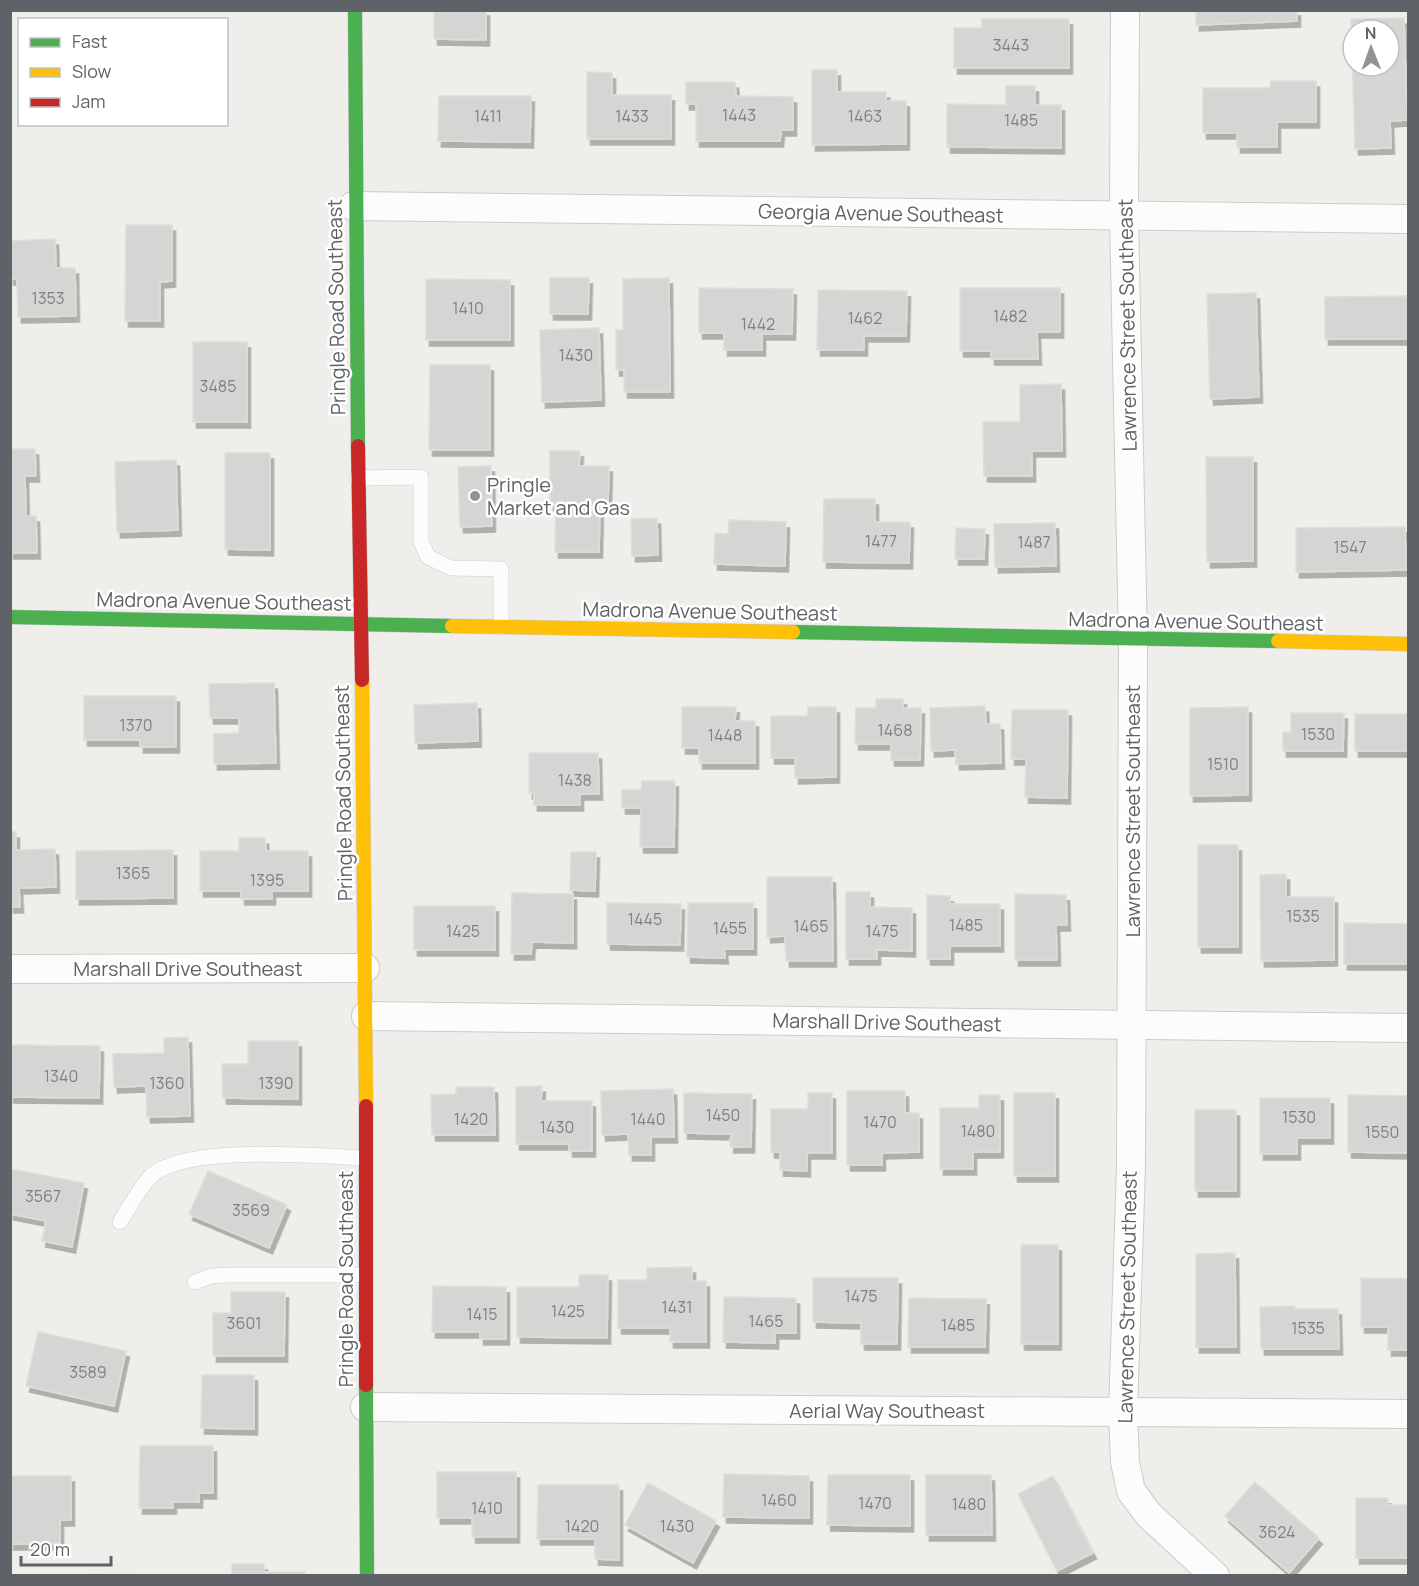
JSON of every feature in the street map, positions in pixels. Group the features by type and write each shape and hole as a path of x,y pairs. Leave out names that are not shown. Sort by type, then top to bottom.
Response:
{"main road":[{"name":"Pringle Road Southeast","path":"354,10 353,206 366,1016 367,1575"},
{"name":"Madrona Avenue Southeast","path":"10,617 1408,644"}],"street":[{"name":"Lawrence Street Southeast","path":"1125,10 1124,216 1133,640 1131,1166 1123,1412 1125,1462 1131,1491 1148,1514 1215,1575"},
{"name":"Georgia Avenue Southeast","path":"353,206 1408,219"},
{"name":"Marshall Drive Southeast","path":"10,969 365,968"},
{"name":"Marshall Drive Southeast","path":"366,1016 1408,1028"},
{"name":"Aerial Way Southeast","path":"365,1407 1408,1414"}],"lane":[{"path":"357,478 421,477 421,542 428,557 451,568 501,568 501,627"},
{"path":"120,1222 152,1175 174,1164 205,1156 261,1154 365,1158"},
{"path":"195,1282 211,1276 228,1275 365,1275"}],"building":[{"path":"434,10 486,10 486,40 434,39"},
{"path":"1196,10 1297,10 1297,21 1196,25"},
{"path":"1401,18 1404,18 1407,120 1390,121 1391,148 1355,149 1353,78 1401,78"},
{"path":"982,19 1069,19 1069,68 954,68 954,28 982,28"},
{"path":"812,70 837,70 837,92 886,92 886,101 906,101 906,144 812,145"},
{"path":"587,72 612,73 612,95 671,95 671,139 587,139"},
{"path":"1271,81 1316,81 1316,122 1277,122 1277,147 1237,147 1237,133 1203,133 1203,88 1270,88"},
{"path":"686,82 735,82 736,96 793,97 793,130 781,130 780,141 696,141 696,104 686,104"},
{"path":"1006,86 1035,86 1035,105 1061,105 1061,148 947,147 947,104 1006,105"},
{"path":"439,96 531,96 530,142 438,141"},
{"path":"126,225 172,225 172,281 160,282 160,321 125,321"},
{"path":"55,239 56,268 75,268 76,316 18,317 17,279 10,279 10,241"},
{"path":"550,278 589,278 588,314 550,314"},
{"path":"669,278 670,392 624,392 624,370 616,370 616,330 623,330 623,279"},
{"path":"426,279 510,280 510,340 426,340"},
{"path":"699,288 793,289 792,334 762,334 762,350 724,350 724,333 699,333"},
{"path":"960,288 1060,288 1060,332 1037,332 1038,359 991,359 991,351 960,351"},
{"path":"818,290 907,291 906,336 864,336 864,350 817,350"},
{"path":"1256,293 1259,397 1210,399 1207,294"},
{"path":"1408,296 1408,339 1325,339 1325,297"},
{"path":"599,328 601,400 542,402 540,330"},
{"path":"193,342 247,342 247,422 193,422"},
{"path":"430,365 490,365 490,450 429,450"},
{"path":"1061,384 1062,451 1032,451 1032,476 984,476 983,422 1020,422 1020,385"},
{"path":"10,449 35,449 36,476 25,476 26,516 36,516 37,553 10,553"},
{"path":"550,451 580,451 579,466 609,466 608,504 600,503 599,552 555,552 556,504 550,505"},
{"path":"225,453 270,453 270,550 225,549"},
{"path":"1206,457 1253,457 1253,561 1207,562"},
{"path":"176,460 178,530 117,532 115,462"},
{"name":"Pringle Market and Gas","path":"491,466 492,526 460,527 458,467"},
{"path":"824,499 875,499 875,522 910,522 909,563 823,562"},
{"path":"657,518 658,555 632,556 631,519"},
{"path":"729,520 786,522 785,566 714,564 715,533 728,534"},
{"path":"1055,523 1056,566 995,567 994,524"},
{"path":"1405,527 1406,570 1296,572 1296,528"},
{"path":"956,528 985,529 984,559 955,559"},
{"path":"274,683 276,763 214,764 214,734 239,733 239,718 210,718 209,684"},
{"path":"84,696 176,696 176,747 140,747 140,740 84,740"},
{"path":"876,699 903,699 903,708 921,708 920,760 891,760 891,744 855,744 856,708 876,708"},
{"path":"477,703 478,741 415,743 414,705"},
{"path":"985,706 986,724 1000,724 1001,763 956,764 955,750 931,751 930,708"},
{"path":"682,707 736,707 735,721 755,721 755,763 699,763 699,748 682,748"},
{"path":"808,707 836,707 836,777 795,778 795,758 771,758 771,716 808,716"},
{"path":"1248,707 1248,795 1190,796 1190,708"},
{"path":"1012,710 1068,710 1067,798 1025,797 1026,759 1011,759"},
{"path":"1291,713 1344,713 1343,751 1283,751 1283,732 1291,732"},
{"path":"1355,714 1408,714 1408,751 1355,751"},
{"path":"529,753 598,753 599,794 580,794 580,805 534,805 534,793 529,793"},
{"path":"642,781 675,781 674,847 640,847 641,808 622,808 622,790 641,790"},
{"path":"10,832 16,832 16,850 55,849 56,887 19,888 20,907 10,907"},
{"path":"239,838 265,838 266,851 308,851 308,891 272,891 272,899 241,899 241,891 200,891 200,851 239,851"},
{"path":"1198,845 1238,845 1238,947 1198,947"},
{"path":"173,850 173,898 76,899 76,851"},
{"path":"571,852 596,852 595,891 570,890"},
{"path":"1286,874 1286,897 1334,897 1334,960 1261,961 1260,875"},
{"path":"767,877 832,877 833,961 786,961 785,936 767,937"},
{"path":"846,892 870,892 870,907 912,908 912,951 877,950 877,959 846,959"},
{"path":"512,893 573,894 573,943 532,942 531,954 511,954"},
{"path":"1015,894 1066,895 1067,925 1056,925 1057,960 1015,960"},
{"path":"927,895 950,896 950,904 1000,904 1000,946 950,946 950,959 927,959"},
{"path":"607,903 681,904 680,945 607,944"},
{"path":"688,903 753,903 753,949 724,949 725,958 687,957"},
{"path":"414,906 495,906 495,950 414,950"},
{"path":"1344,923 1408,924 1408,964 1344,964"},
{"path":"188,1037 190,1116 147,1117 146,1086 114,1087 113,1054 164,1053 164,1038"},
{"path":"248,1041 298,1041 298,1099 223,1098 222,1064 248,1064"},
{"path":"10,1045 100,1046 99,1098 10,1097"},
{"path":"542,1086 541,1101 592,1101 592,1151 569,1151 569,1144 516,1144 516,1087"},
{"path":"456,1087 494,1087 495,1135 432,1135 431,1095 456,1094"},
{"path":"673,1089 674,1137 651,1137 651,1155 629,1155 628,1134 602,1135 601,1091"},
{"path":"847,1091 905,1091 905,1113 919,1113 919,1152 882,1153 882,1165 847,1165"},
{"path":"684,1093 752,1094 751,1147 730,1147 731,1134 684,1133"},
{"path":"808,1093 832,1093 832,1153 807,1153 807,1171 780,1170 780,1152 771,1152 771,1109 808,1109"},
{"path":"1014,1093 1055,1093 1055,1176 1014,1176"},
{"path":"979,1095 1000,1095 1000,1152 973,1152 973,1169 940,1169 940,1108 979,1108"},
{"path":"1348,1095 1408,1096 1408,1153 1348,1152"},
{"path":"1260,1098 1330,1098 1330,1138 1297,1138 1297,1154 1260,1154"},
{"path":"1195,1110 1236,1110 1236,1191 1195,1191"},
{"path":"10,1169 84,1183 72,1247 42,1241 46,1221 10,1214"},
{"path":"208,1171 287,1205 269,1248 189,1214"},
{"path":"1021,1245 1058,1245 1058,1344 1021,1344"},
{"path":"1235,1253 1236,1347 1196,1347 1196,1254"},
{"path":"692,1267 692,1281 706,1281 706,1342 670,1342 670,1328 618,1328 618,1280 647,1280 647,1268"},
{"path":"579,1275 608,1275 607,1338 517,1337 517,1287 579,1287"},
{"path":"813,1278 898,1278 897,1344 861,1344 861,1323 813,1322"},
{"path":"1361,1278 1408,1279 1408,1350 1388,1350 1388,1327 1361,1327"},
{"path":"433,1286 506,1287 506,1339 480,1339 480,1332 432,1332"},
{"path":"231,1292 285,1292 284,1356 213,1356 213,1313 231,1313"},
{"path":"724,1297 796,1298 796,1333 775,1333 775,1343 723,1342"},
{"path":"909,1298 986,1299 985,1347 908,1347"},
{"path":"1295,1306 1295,1309 1338,1309 1339,1349 1261,1349 1260,1307"},
{"path":"38,1332 126,1351 114,1406 26,1386"},
{"path":"202,1375 254,1375 254,1429 201,1428"},
{"path":"140,1446 213,1446 213,1493 199,1493 199,1502 173,1502 173,1508 139,1508"},
{"path":"437,1472 516,1472 516,1537 472,1537 472,1518 437,1518"},
{"path":"724,1474 809,1476 809,1518 723,1517"},
{"path":"828,1475 910,1475 910,1526 827,1525"},
{"path":"926,1475 991,1475 992,1535 926,1535"},
{"path":"10,1476 71,1476 71,1520 60,1520 60,1544 10,1544"},
{"path":"1053,1476 1093,1553 1057,1571 1018,1494"},
{"path":"1255,1482 1319,1538 1289,1573 1225,1516"},
{"path":"648,1483 716,1521 693,1563 625,1525"},
{"path":"538,1485 619,1485 619,1560 595,1559 595,1539 537,1539"},
{"path":"1356,1498 1388,1498 1388,1505 1408,1505 1408,1558 1356,1558"},
{"path":"232,1564 264,1564 264,1572 305,1572 305,1576 232,1576"},
{"path":"90,1574 175,1575 90,1576"}],"traffic: fast":[{"path":"355,10 358,446"},
{"path":"10,617 452,626"},
{"path":"793,632 1278,641"},
{"path":"366,1385 367,1576"}],"traffic: slow":[{"path":"452,626 793,632"},
{"path":"1278,641 1408,644"},
{"path":"362,680 366,1106"}],"traffic: jam":[{"path":"358,446 362,680"},
{"path":"366,1106 366,1385"}],"place":[{"name":"Pringle Market and Gas","path":"475,496"}]}
